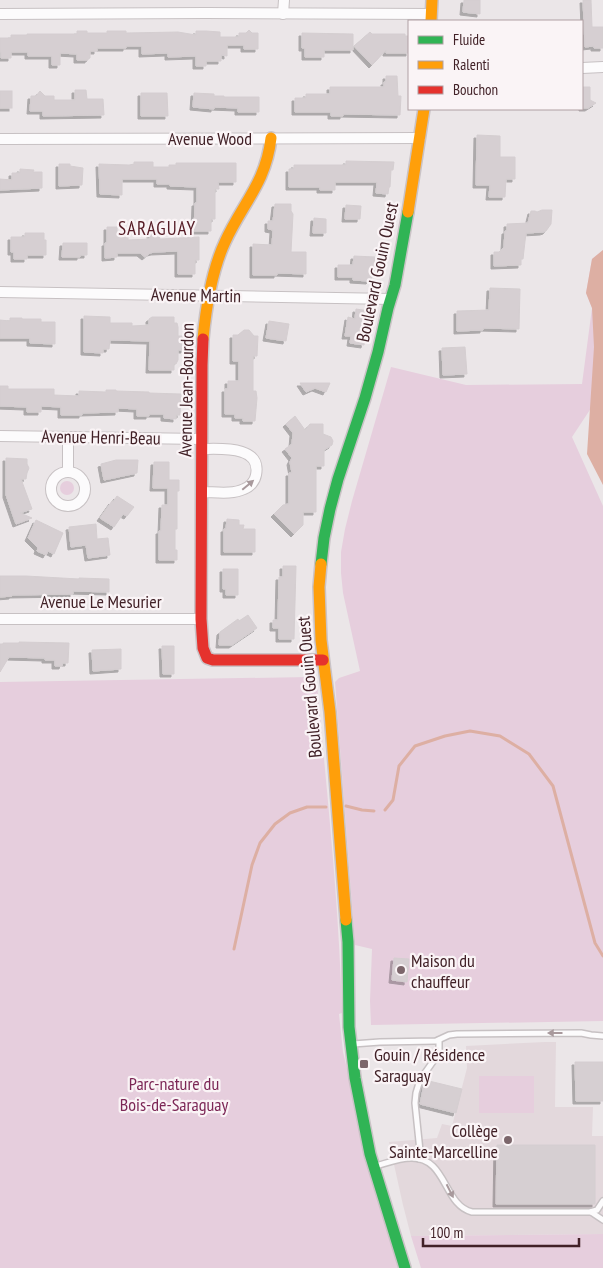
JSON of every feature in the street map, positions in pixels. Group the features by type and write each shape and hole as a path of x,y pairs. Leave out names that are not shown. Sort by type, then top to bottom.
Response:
{"street":[{"path":"283,14 284,0"},
{"path":"0,14 283,14 431,18 432,0"},
{"path":"583,68 603,67"},
{"name":"Boulevard Gouin Ouest","path":"405,1268 374,1166 361,1115 355,1078 349,1017 348,942 328,695 323,660 319,587 326,528 338,479 359,418 394,291 424,110"},
{"name":"Avenue Jean-Bourdon","path":"271,138 270,153 262,174 219,257 206,309 203,342 202,648 209,660 218,661 323,660"},
{"name":"Avenue Wood","path":"0,139 420,138"},
{"name":"Avenue Martin","path":"0,292 391,299"},
{"name":"Avenue Henri-Beau","path":"0,436 68,436 202,444 242,451 252,458 256,467 256,473 249,486 243,490 233,492 202,492"},
{"path":"68,436 68,472"},
{"name":"Avenue Le Mesurier","path":"0,619 201,618"}],"lane":[{"path":"351,1044 439,1040 449,1035 458,1034 581,1033 603,1036"},
{"path":"419,1159 416,1093 420,1080 439,1053 439,1040"},
{"path":"374,1166 410,1158 419,1159 436,1170 456,1202 468,1211 590,1212 596,1210 603,1201"},
{"path":"590,1212 603,1220"}],"shaded area":[{"path":"603,250 603,485 587,454 594,347 592,308 586,293 592,259"},
{"name":"Collège Sainte-Marcelline","path":"556,1042 555,1107 593,1107 592,1136 603,1136 603,1234 411,1236 389,1142 437,1138 442,1124 452,1126 467,1068 466,1046"}],"green space":[{"path":"603,250 603,390 572,437 603,506 603,1021 371,1025 372,949 355,945 335,682 339,678 360,671 343,593 341,552 352,501 391,367 466,385 582,384 592,308 586,293 592,259"},
{"path":"64,481 70,481 74,488 70,495 64,495 60,491 60,485"},
{"name":"Parc-nature du Bois-de-Saraguay","path":"309,677 317,684 329,807 338,931 342,1013 339,1014 343,1052 398,1268 0,1268 0,682"},
{"path":"479,1076 534,1076 534,1113 479,1113"},
{"path":"603,1234 603,1268 421,1268 411,1236"}],"building":[{"path":"464,0 480,0 480,14 463,12"},
{"path":"583,0 591,0 592,27 603,27 603,48 585,47"},
{"path":"249,30 252,33 258,33 258,49 244,49 244,45 227,45 227,56 221,55 221,61 206,61 206,66 196,66 196,56 168,57 168,53 142,54 142,46 97,48 97,51 90,51 90,58 88,60 77,60 77,54 60,53 60,65 52,65 52,56 28,56 28,52 11,52 11,58 1,58 0,52 0,38 11,38 11,35 77,34 77,31 107,33 107,31 126,31 126,33 178,32 196,35 196,31 206,31 220,32 220,37 239,37 239,33 246,33"},
{"path":"370,32 372,34 405,34 405,36 408,36 408,53 386,53 386,50 372,65 354,46"},
{"path":"302,33 353,34 353,50 324,50 324,57 305,57 305,48 302,48"},
{"path":"386,76 397,76 398,96 401,96 400,115 343,114 343,116 331,116 331,112 295,112 295,98 306,98 306,94 330,94 330,87 384,87"},
{"path":"583,87 590,87 590,100 596,103 588,108 583,108"},
{"path":"75,90 86,90 87,99 103,99 104,115 43,116 43,111 30,111 31,96 36,96 40,91 45,96 54,96 54,100 75,100"},
{"path":"0,91 12,91 12,108 0,108"},
{"path":"141,93 167,93 168,116 141,116"},
{"path":"194,93 214,94 214,96 224,97 259,97 259,112 238,112 238,108 214,107 214,109 193,107"},
{"path":"477,135 500,136 500,157 515,157 515,179 506,179 505,197 489,197 490,185 476,185"},
{"path":"346,161 394,162 388,194 376,193 377,182 335,182 335,190 320,190 320,187 289,187 289,169 294,169 294,165 346,165"},
{"path":"134,162 153,162 153,167 169,167 169,165 176,165 176,163 236,163 236,182 218,182 219,189 215,189 215,219 211,219 211,231 194,231 197,187 157,184 157,179 122,179 122,195 100,194 99,164 129,165 134,164"},
{"path":"59,164 70,164 70,166 83,168 82,185 59,186"},
{"path":"20,169 42,172 42,188 0,190 0,179 12,180 12,173 20,173"},
{"path":"275,204 291,204 293,214 291,252 306,252 306,274 277,273 277,275 253,275 253,244 272,245 273,230 268,229 268,221 273,221"},
{"path":"346,205 361,206 360,219 345,219"},
{"path":"552,210 551,224 546,231 526,233 521,265 494,266 494,252 499,252 504,247 507,224 528,223 531,211 537,212"},
{"path":"314,218 326,219 326,233 313,233"},
{"path":"107,227 117,227 117,233 128,233 128,240 150,239 150,232 159,232 160,239 199,237 199,260 195,260 195,274 178,274 178,251 154,252 145,257 140,253 117,253 117,257 105,258"},
{"path":"25,233 44,233 46,255 27,255 27,259 14,259 14,252 11,252 11,237 25,237"},
{"path":"63,243 87,243 87,255 62,257"},
{"path":"354,256 375,257 375,274 369,281 353,280 353,277 338,277 338,265 353,265"},
{"path":"490,288 520,289 519,329 483,328 483,330 457,331 457,311 489,310"},
{"path":"356,309 370,311 364,345 350,343 351,336 345,336 348,317 355,319"},
{"path":"84,316 110,317 110,323 132,323 132,326 149,325 149,319 152,317 174,317 174,323 177,323 178,327 178,336 184,336 184,350 178,350 178,360 174,364 174,370 149,370 150,341 110,340 109,349 103,349 103,353 84,352"},
{"path":"10,318 41,319 41,322 55,322 55,344 30,343 30,338 0,338 0,320 10,321"},
{"path":"269,321 289,324 286,341 266,338"},
{"path":"244,330 249,330 254,336 258,336 257,356 253,356 253,391 256,391 257,398 255,421 243,421 243,418 235,418 235,414 225,414 225,389 228,389 228,381 239,381 239,361 233,361 233,335 238,335"},
{"path":"465,347 467,374 443,375 442,348"},
{"path":"300,383 330,383 326,392 315,388 306,392"},
{"path":"0,386 8,386 8,389 54,389 54,395 79,396 79,391 106,392 106,390 181,394 180,415 176,415 176,419 164,418 164,414 137,416 137,409 118,408 118,412 61,415 61,407 41,406 41,412 27,412 27,407 0,406"},
{"path":"295,416 305,430 310,424 323,424 323,434 331,437 333,441 332,445 324,450 324,466 316,466 316,512 303,512 303,525 294,534 274,514 283,505 289,504 289,473 292,473 290,462 292,458 285,449 292,444 293,433 286,424"},
{"path":"6,458 27,459 29,468 26,479 21,479 32,509 20,513 32,518 16,524 6,495"},
{"path":"116,460 138,460 137,473 104,480 101,464"},
{"path":"154,462 169,462 169,480 179,480 179,491 177,491 177,529 175,529 177,560 159,560 159,531 161,531 162,505 168,505 168,488 153,488"},
{"path":"117,496 134,507 127,516 123,514 114,527 100,518"},
{"path":"227,519 239,520 239,525 244,525 243,529 255,529 255,552 224,552 224,529 226,529"},
{"path":"36,520 63,533 54,554 48,551 46,555 37,551 38,548 28,538"},
{"path":"96,524 97,539 108,538 110,555 88,558 86,545 71,547 69,527"},
{"path":"283,566 296,566 294,639 279,639 279,628 273,628 273,620 278,620 279,577 283,577"},
{"path":"223,569 238,569 238,595 226,595 226,589 223,589"},
{"path":"0,576 109,579 109,592 73,591 73,594 12,595 0,597"},
{"path":"248,615 257,628 232,645 219,645 220,632 238,619 239,621"},
{"path":"19,642 69,643 68,663 63,663 62,666 55,666 55,660 45,660 45,658 9,657 0,672 0,644"},
{"path":"162,646 174,646 174,674 163,674"},
{"path":"121,649 121,669 93,671 92,650"},
{"name":"Maison du chauffeur","path":"394,958 409,959 407,982 392,980"},
{"path":"575,1062 603,1062 603,1101 576,1101"},
{"path":"425,1080 462,1089 456,1113 420,1104"},
{"name":"Collège Sainte-Marcelline","path":"497,1145 595,1145 595,1204 496,1204"}],"waterway":[{"path":"385,810 393,800 399,766 415,746 445,736 470,731 500,736 529,754 553,786 595,943 603,956"},
{"path":"346,806 374,811"},
{"path":"234,949 252,865 260,843 275,824 290,813 307,807 326,807"}],"traffic: fast":[{"path":"321,564 330,509 365,398 395,285 408,212"},
{"path":"346,920 349,1027 355,1078 370,1154 405,1268"}],"traffic: slow":[{"path":"431,20 432,0"},
{"path":"408,212 424,110"},
{"path":"203,339 208,302 220,253 259,181 271,138"},
{"path":"321,564 319,587 321,640 330,712 346,920"}],"traffic: jam":[{"path":"203,339 201,619 203,648 207,658 213,660 323,660"}],"place":[{"name":"Maison du chauffeur","path":"401,970"},
{"name":"Gouin / Résidence Saraguay","path":"364,1064"},
{"name":"Collège Sainte-Marcelline","path":"508,1140"}],"district":[{"name":"SARAGUAY","path":"157,228"}]}
